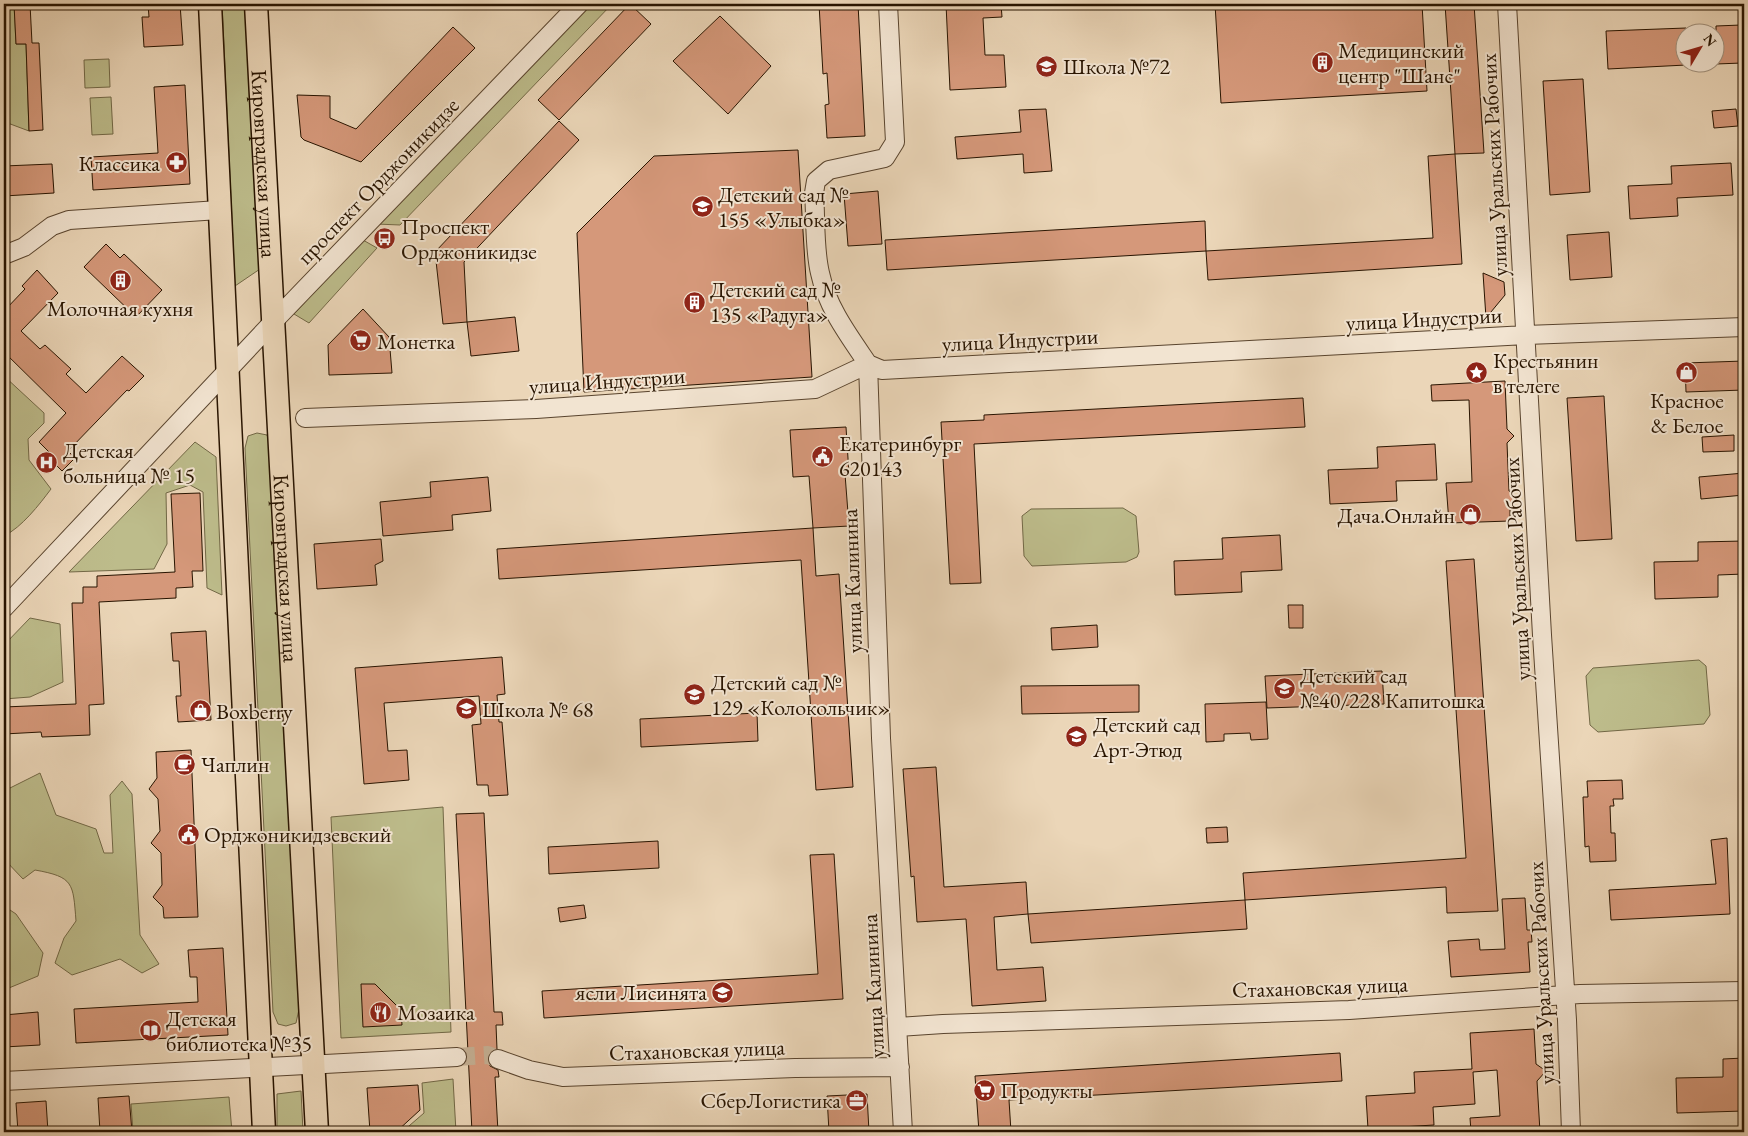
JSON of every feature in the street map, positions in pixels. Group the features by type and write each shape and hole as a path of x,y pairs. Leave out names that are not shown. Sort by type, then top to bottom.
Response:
{"main road":[{"path":"210,4 264,1132"},
{"name":"Кировградская улица","path":"256,4 317,1132"}],"street":[{"name":"проспект Орджоникидзе","path":"4,608 273,322 579,4"},
{"path":"868,364 843,328 828,300 819,272 814,193 816,181 829,170 885,158 895,142 888,4"},
{"name":"улица Уральских Рабочих","path":"1508,4 1565,996 1571,1132"},
{"path":"4,255 24,247 52,226 69,220 219,210"},
{"name":"улица Индустрии","path":"304,418 536,409 815,389 868,364 882,370 1526,335 1744,327"},
{"name":"улица Калинина","path":"868,364 881,738 903,1132"},
{"name":"Стахановская улица","path":"898,1027 1350,1010 1565,996 1744,991"},
{"path":"4,1080 457,1057"},
{"name":"Стахановская улица","path":"498,1059 529,1070 563,1077 795,1068 900,1067"}],"shaded area":[{"path":"4,4 14,4 16,44 26,44 29,131 5,122"},
{"path":"222,4 248,4 260,269 235,286"},
{"path":"586,4 612,4 400,225 376,224"},
{"path":"109,59 110,87 85,88 84,60"},
{"path":"111,97 113,134 92,135 90,98"},
{"path":"363,240 377,248 309,323 294,314"},
{"path":"4,376 44,413 44,423 28,439 29,460 51,489 24,521 4,536"},
{"path":"257,433 267,435 271,448 299,1009 296,1023 286,1026 278,1024 273,1012 245,448 248,436"},
{"path":"195,442 216,457 222,595 207,588 203,492 190,485 166,493 167,544 154,569 69,572"},
{"path":"1123,508 1136,516 1139,552 1137,557 1126,562 1032,566 1024,556 1022,516 1031,509"},
{"path":"30,618 60,624 63,682 30,697 4,699 4,645"},
{"path":"1699,660 1706,666 1710,715 1704,724 1598,732 1590,725 1586,676 1593,668"},
{"path":"40,773 56,815 96,829 104,853 113,853 110,795 122,781 132,794 140,935 159,964 142,973 120,959 72,975 55,963 64,938 76,921 72,890 64,879 35,870 23,879 4,859 4,791"},
{"path":"443,807 451,1032 341,1038 331,817"},
{"path":"4,906 16,914 43,953 38,976 4,990"},
{"path":"453,1079 456,1132 402,1132 424,1113 422,1083"},
{"path":"301,1091 303,1132 277,1132 277,1094"},
{"path":"229,1097 232,1132 133,1132 131,1104"}],"building":[{"path":"14,4 30,4 32,43 39,43 43,130 29,131 26,44 16,44"},
{"path":"148,4 180,4 183,45 144,47 142,17 149,17"},
{"path":"630,4 651,24 559,120 538,100"},
{"path":"819,4 858,4 865,136 827,138 825,105 829,104 827,73 823,74"},
{"path":"946,4 1001,4 1002,17 983,18 985,55 1004,55 1006,87 950,90"},
{"name":"Медицинский центр \"Шанс\"","path":"1215,4 1422,4 1427,91 1221,103"},
{"path":"1445,4 1474,4 1484,153 1455,154"},
{"path":"720,16 771,66 728,114 673,61"},
{"path":"1741,25 1742,63 1726,64 1726,26"},
{"path":"453,27 475,48 361,162 304,140 301,137 297,95 330,96 330,118 356,129"},
{"path":"1676,28 1676,66 1608,69 1606,31"},
{"path":"1583,79 1590,192 1550,195 1543,81"},
{"path":"185,85 190,184 93,190 91,157 158,153 154,87"},
{"path":"1046,109 1052,171 1024,173 1023,154 957,159 955,137 1021,132 1019,110"},
{"path":"1736,109 1738,126 1714,128 1712,111"},
{"path":"559,121 579,140 464,262 467,322 443,324 435,252"},
{"path":"798,150 812,377 584,392 577,233 654,156"},
{"path":"1455,154 1462,264 1208,280 1206,251 1433,238 1428,156"},
{"path":"1731,163 1733,195 1677,198 1678,216 1630,219 1628,186 1672,184 1671,166"},
{"path":"52,164 54,193 4,196 4,166"},
{"path":"878,191 882,244 848,246 844,194"},
{"path":"1205,221 1206,251 887,270 885,240"},
{"path":"1609,232 1612,277 1570,280 1567,235"},
{"name":"Молочная кухня","path":"106,244 120,258 124,254 162,290 136,317 84,267"},
{"path":"37,270 58,293 21,331 40,349 45,345 71,369 66,374 86,393 122,356 144,376 129,391 127,390 68,451 75,458 62,471 47,456 50,453 39,442 66,413 4,352 4,311 25,289 22,286"},
{"path":"1483,273 1504,282 1505,295 1486,318"},
{"name":"Монетка","path":"363,309 389,337 392,373 329,375 328,345"},
{"path":"515,317 519,351 471,356 467,322"},
{"path":"1744,361 1744,390 1686,392 1685,363"},
{"path":"1505,381 1507,429 1514,436 1507,443 1509,491 1517,498 1510,505 1510,521 1449,523 1446,483 1472,482 1469,400 1432,401 1431,385"},
{"path":"1604,396 1612,539 1576,541 1567,398"},
{"path":"1303,398 1305,427 974,444 981,583 950,584 941,422 984,420 984,415"},
{"path":"846,427 849,474 845,474 849,526 813,528 809,476 793,477 790,430"},
{"path":"1734,435 1734,451 1703,452 1702,437"},
{"path":"1435,444 1437,480 1396,481 1397,501 1330,504 1328,470 1378,468 1377,447"},
{"path":"1744,473 1744,495 1701,499 1699,477"},
{"path":"488,477 491,511 452,515 453,530 383,536 380,502 431,497 430,482"},
{"path":"200,493 203,571 192,571 193,587 176,588 176,598 99,602 104,704 89,705 90,735 42,737 41,732 4,734 4,707 76,704 72,603 83,603 83,587 97,587 97,576 175,572 171,494"},
{"path":"813,528 816,576 839,574 853,787 816,790 801,560 499,579 497,549"},
{"path":"1280,535 1282,570 1241,572 1242,592 1175,595 1174,561 1223,559 1222,538"},
{"path":"381,539 383,561 375,565 377,585 317,589 314,544"},
{"path":"1744,541 1744,574 1718,575 1718,597 1655,599 1654,562 1698,561 1698,542"},
{"path":"1474,559 1498,911 1447,913 1446,887 1245,900 1243,873 1466,858 1446,561"},
{"path":"1288,605 1303,605 1303,628 1289,628"},
{"path":"1097,625 1098,647 1052,650 1051,628"},
{"path":"206,631 211,720 178,722 176,696 181,696 179,661 173,661 171,633"},
{"path":"502,657 505,694 497,695 499,722 502,722 508,795 489,796 488,785 477,785 472,725 481,724 479,696 384,703 388,751 407,750 409,780 364,784 355,668"},
{"path":"1382,671 1384,704 1267,708 1265,676"},
{"path":"1139,685 1139,712 1022,714 1021,686"},
{"path":"1266,702 1268,739 1251,740 1250,733 1224,734 1224,741 1206,742 1205,704"},
{"path":"757,713 758,741 641,747 640,719"},
{"path":"191,750 198,917 164,918 163,907 153,897 162,885 161,853 151,843 160,831 158,799 149,789 157,778 156,752"},
{"path":"936,767 944,887 1026,882 1028,914 994,917 997,970 1043,967 1046,1001 972,1006 966,919 917,922 914,876 911,877 903,769"},
{"path":"1622,780 1623,799 1613,799 1614,806 1610,806 1611,833 1615,833 1616,861 1590,862 1589,846 1585,847 1583,797 1588,797 1587,781"},
{"path":"484,813 494,1012 502,1012 503,1025 496,1025 497,1049 491,1051 488,1060 490,1066 498,1070 499,1077 495,1077 498,1132 472,1132 456,814"},
{"path":"1227,827 1228,842 1207,843 1206,828"},
{"path":"1727,838 1730,914 1611,920 1609,890 1716,884 1711,840"},
{"path":"658,841 659,868 549,874 548,847"},
{"path":"834,854 843,999 544,1018 542,991 818,974 810,855"},
{"path":"1525,898 1527,930 1531,930 1532,942 1528,942 1530,972 1451,977 1448,941 1479,939 1480,950 1505,949 1502,899"},
{"path":"1245,900 1247,929 1031,943 1028,914"},
{"path":"584,905 586,918 560,922 558,908"},
{"path":"223,948 228,1035 76,1043 74,1009 198,1002 197,977 190,977 188,950"},
{"path":"361,984 375,984 401,1010 402,1025 363,1027"},
{"path":"38,1012 40,1045 4,1047 4,1015"},
{"path":"1534,1029 1536,1064 1546,1071 1537,1081 1540,1132 1471,1132 1470,1118 1500,1116 1497,1070 1473,1072 1475,1104 1433,1107 1434,1125 1368,1129 1366,1096 1415,1093 1414,1072 1472,1069 1470,1033"},
{"path":"1340,1053 1342,1081 1009,1100 1011,1132 979,1132 975,1076"},
{"path":"1744,1058 1744,1111 1677,1113 1676,1078 1723,1077 1723,1059"},
{"path":"418,1085 420,1110 396,1132 370,1132 367,1088"},
{"path":"867,1094 869,1132 829,1132 827,1096"},
{"path":"129,1096 132,1132 100,1132 98,1098"},
{"path":"46,1101 48,1132 18,1132 16,1103"}],"tunnel":[{"path":"457,1057 488,1055 498,1059"}],"place":[{"name":"Медицинский центр \"Шанс\"","path":"1322,63"},
{"name":"Школа №72","path":"1047,66"},
{"name":"Классика","path":"176,163"},
{"name":"Детский сад № 155 «Улыбка»","path":"702,207"},
{"name":"Проспект Орджоникидзе","path":"385,239"},
{"name":"Молочная кухня","path":"120,280"},
{"name":"Детский сад № 135 «Радуга»","path":"694,302"},
{"name":"Монетка","path":"361,341"},
{"name":"Крестьянин в телеге","path":"1477,373"},
{"name":"Красное & Белое","path":"1687,373"},
{"name":"Екатеринбург 620143","path":"823,456"},
{"name":"Детская больница № 15","path":"47,463"},
{"name":"Дача.Онлайн","path":"1471,515"},
{"name":"Детский сад №40/228 Капитошка","path":"1284,688"},
{"name":"Детский сад № 129 «Колокольчик»","path":"695,695"},
{"name":"Школа № 68","path":"466,709"},
{"name":"Boxberry","path":"200,711"},
{"name":"Детский сад Арт-Этюд","path":"1077,737"},
{"name":"Чаплин","path":"185,764"},
{"name":"Орджоникидзевский","path":"188,834"},
{"name":"ясли Лисинята","path":"723,992"},
{"name":"Мозаика","path":"381,1012"},
{"name":"Детская библиотека №35","path":"150,1031"},
{"name":"Продукты","path":"984,1090"},
{"name":"СберЛогистика","path":"857,1100"}]}
